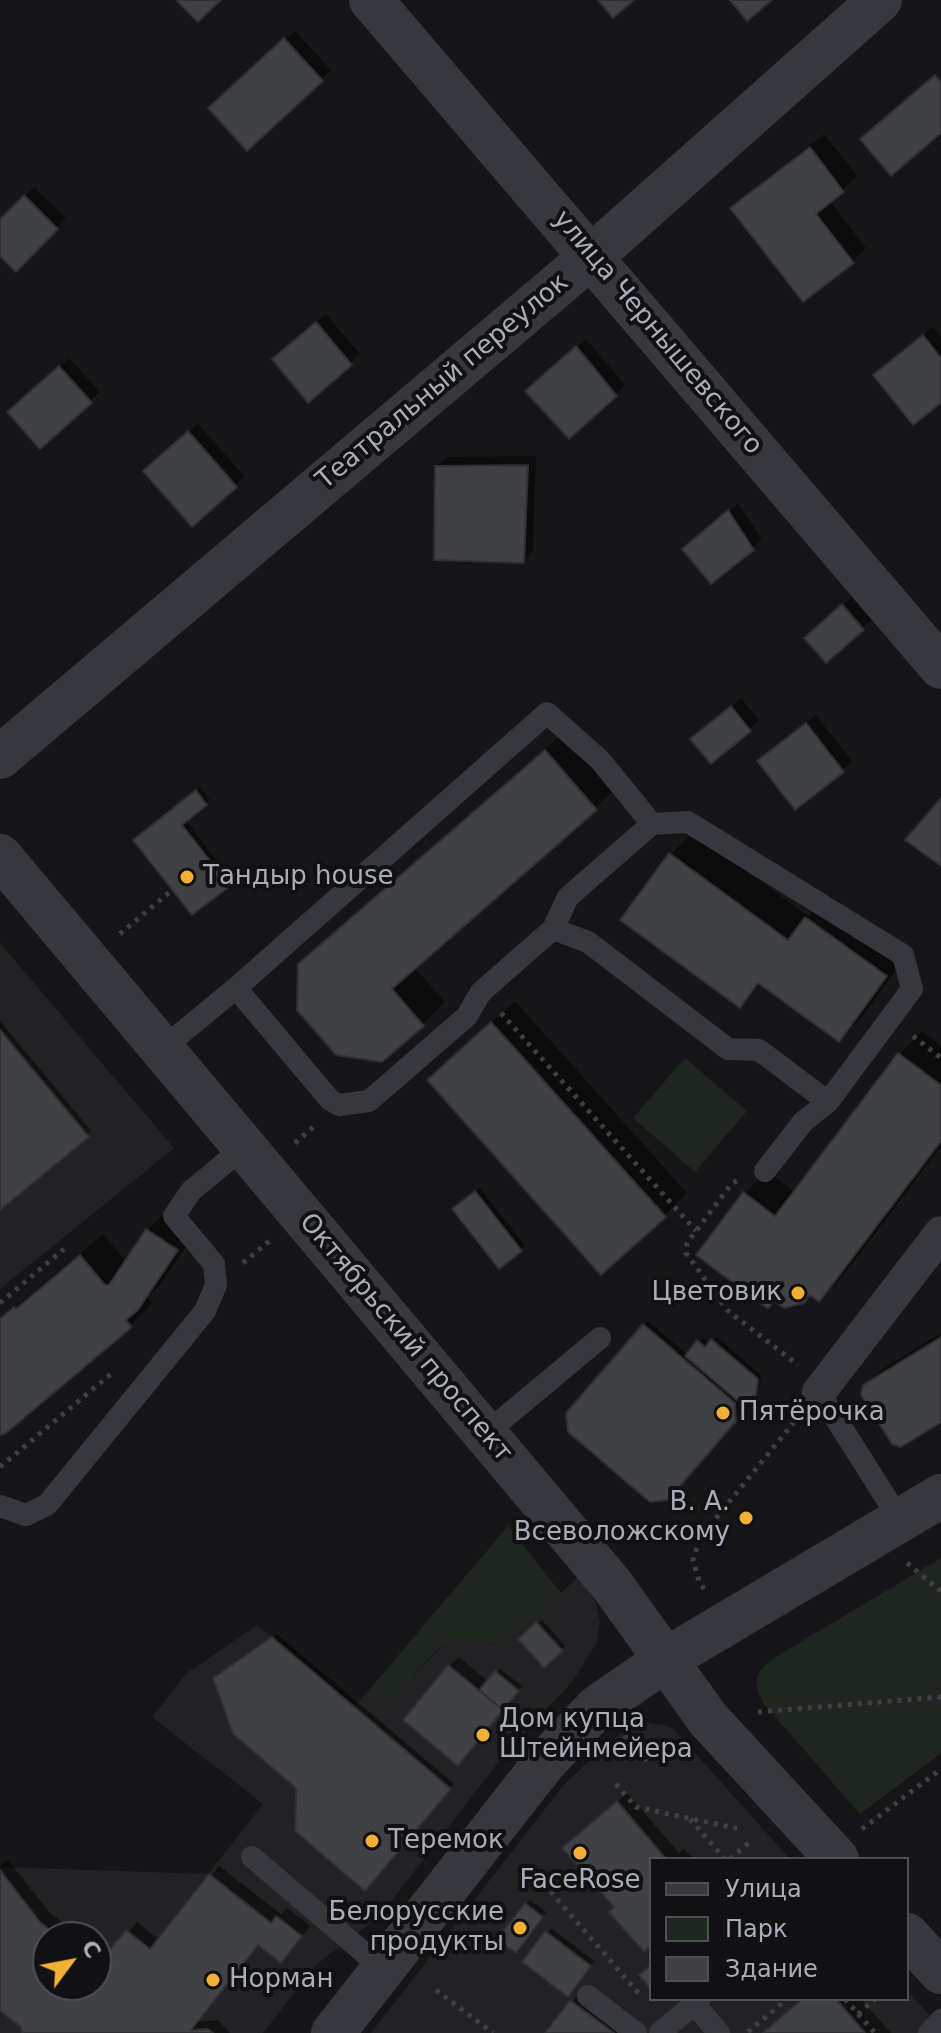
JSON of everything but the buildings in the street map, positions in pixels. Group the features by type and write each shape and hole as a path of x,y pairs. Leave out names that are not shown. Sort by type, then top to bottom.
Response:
{"street":[{"name":"улица Чернышевского","path":"371,0 941,667"},
{"name":"Театральный переулок","path":"0,757 592,256 880,0"},
{"name":"Октябрьский проспект","path":"0,856 612,1585 708,1719 847,1846"},
{"path":"821,1388 941,1233"},
{"path":"333,2033 544,1763 597,1707 665,1660 903,1541 941,1496"},
{"path":"909,1937 941,1972"}],"lane":[{"path":"162,1049 236,988 547,713 600,760 652,824"},
{"path":"236,988 330,1100 339,1105 369,1101 467,1016 481,992 553,929 568,897 652,824 688,822 903,955 912,989 828,1102 803,1122 765,1171"},
{"path":"553,929 588,942 728,1049 759,1050 828,1102"},
{"path":"0,1506 26,1515 47,1505 205,1311 216,1285 214,1264 174,1216 191,1191 244,1147"},
{"path":"485,1434 600,1338"},
{"path":"821,1388 903,1541"},
{"path":"252,1857 383,1969"},
{"path":"588,1996 636,2033"},
{"path":"664,2030 697,2002 719,2033"},
{"path":"929,2033 941,2020"}],"path":[{"path":"120,934 172,890"},
{"path":"481,992 696,1231"},
{"path":"699,1581 693,1560 700,1538 821,1388 727,1310 686,1253 687,1243 732,1183 765,1171"},
{"path":"0,1303 64,1249"},
{"path":"903,1541 941,1591"},
{"path":"753,1712 941,1697"},
{"path":"621,1733 647,1761"},
{"path":"847,1846 941,1769"},
{"path":"616,1784 636,1807 740,1829"},
{"path":"690,1818 725,1857"},
{"path":"730,1857 751,1841"},
{"path":"531,1869 664,2030"},
{"path":"436,1990 493,2033"},
{"path":"754,2027 785,2001"},
{"path":"847,2001 875,2033"},
{"path":"858,2014 873,2001"}],"shaded area":[{"path":"0,943 174,1148 0,1289"},
{"path":"578,1577 595,1600 600,1622 597,1642 573,1681 507,1751 380,1916 316,1965 263,2033 0,2033 0,1867 208,1874 263,1804 152,1717 186,1674 257,1625 354,1707 369,1690 385,1706 443,1645 507,1643"},
{"path":"646,1722 672,1727 788,1857 649,1857 649,2001 909,2001 909,1992 941,2028 941,2033 371,2033 566,1782 621,1733"}],"green space":[{"path":"685,1058 747,1111 695,1172 633,1118"},
{"path":"508,1526 561,1593 507,1643 442,1645 385,1706 369,1690"},
{"path":"941,1558 941,1753 860,1814 764,1704 756,1680 761,1669 772,1659"}],"place":[{"name":"Тандыр house","path":"187,877"},
{"name":"Цветовик","path":"798,1293"},
{"name":"Пятёрочка","path":"723,1413"},
{"name":"В. А. Всеволожскому","path":"746,1518"},
{"name":"Дом купца Штейнмейера","path":"483,1735"},
{"name":"Теремок","path":"372,1841"},
{"name":"FaceRose","path":"580,1853"},
{"name":"Белорусские продукты","path":"520,1928"},
{"name":"Норман","path":"213,1980"}]}
